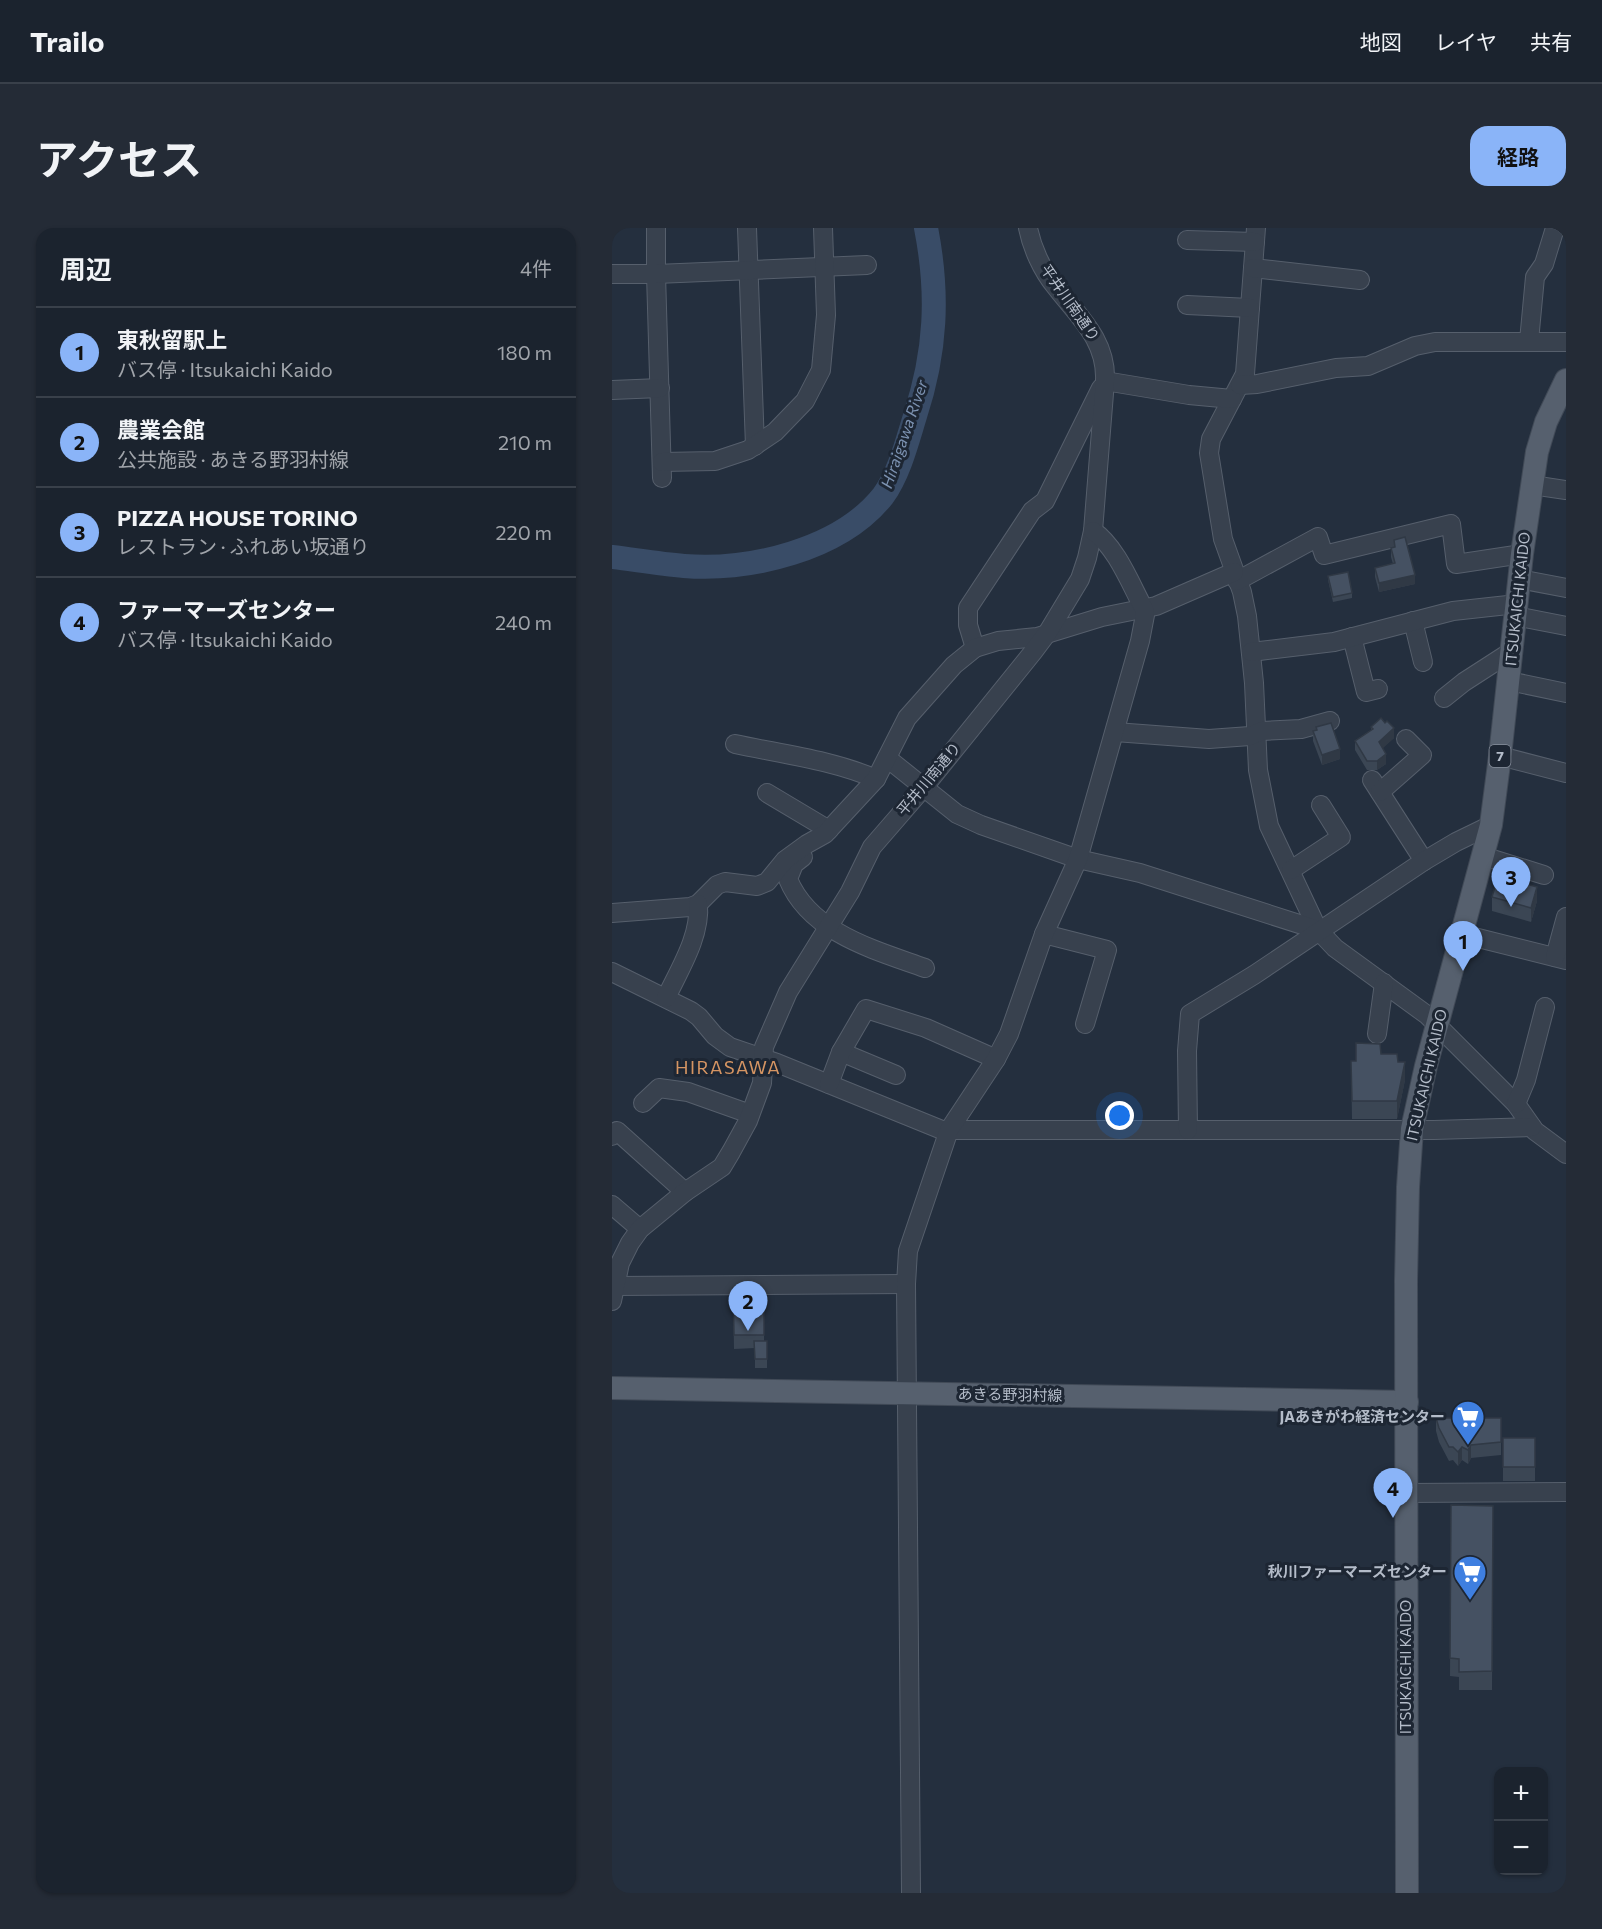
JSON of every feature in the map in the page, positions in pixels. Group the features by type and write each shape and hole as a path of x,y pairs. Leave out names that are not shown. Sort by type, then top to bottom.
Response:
{"main road":[{"name":"ITSUKAICHI KAIDO","path":"1407,1893 1408,1210 1412,1129 1426,1066 1491,825 1522,554 1537,452 1546,422 1566,380"},
{"name":"あきる野羽村線","path":"612,1388 1407,1402"}],"street":[{"path":"656,228 662,470 715,461 755,446 775,432 805,401 821,370 826,315 824,228"},
{"path":"747,228 755,446"},
{"name":"平井川南通り","path":"614,1294 620,1263 630,1242 640,1229 685,1192 722,1167 750,1114 762,1083 764,1047 788,992 850,892 872,847 924,787 1048,632 1080,579 1093,531 1105,361 1101,348 1088,326 1053,284 1032,246 1028,228"},
{"path":"1529,341 1535,277 1544,264 1555,228"},
{"path":"1186,240 1256,235 1245,374 1211,439 1209,453 1223,539 1247,616 1258,770 1269,826 1318,930 1335,948 1427,1015 1516,1104 1532,1127 1566,1154"},
{"path":"612,274 867,265"},
{"path":"1253,268 1360,280"},
{"path":"1186,305 1250,308"},
{"path":"975,648 968,625 968,608 1032,512 1046,501 1105,381 1189,395 1236,392 1257,384 1336,368 1368,366 1415,346 1435,342 1566,342"},
{"path":"612,390 660,388"},
{"path":"1532,485 1566,490"},
{"path":"925,968 857,944 810,914 788,879 794,864 876,779 907,718 954,665 975,648 998,641 1037,636 1102,617 1156,606 1235,576 1306,545 1318,537 1323,555 1451,524 1456,564 1522,554"},
{"path":"911,1893 906,1284 908,1251 949,1130 996,1059 1015,1021 1044,934 1078,859 1140,641 1144,609 1111,549 1093,531"},
{"path":"1519,579 1566,588"},
{"path":"1251,652 1334,642 1453,611 1516,610 1566,626"},
{"path":"1413,621 1423,662"},
{"path":"1352,637 1366,692 1378,689"},
{"path":"1444,698 1512,651"},
{"path":"1509,681 1566,693"},
{"path":"1115,732 1209,739 1257,734 1262,731 1301,729 1330,721"},
{"path":"1406,739 1422,755 1376,786 1424,861"},
{"path":"735,744 861,772 876,779"},
{"path":"1500,756 1566,773"},
{"path":"887,758 964,818 1078,859 1140,873 1318,930"},
{"path":"767,793 827,832"},
{"path":"1291,870 1341,837 1322,805"},
{"path":"1188,1130 1187,1051 1190,1014 1254,975 1424,861 1491,825"},
{"path":"612,912 698,904 717,885 725,882 756,886 767,882 784,860 827,832"},
{"path":"1483,856 1544,875"},
{"path":"666,998 688,953 699,916 698,904"},
{"path":"1462,934 1560,959 1566,917"},
{"path":"1044,934 1107,950 1085,1024"},
{"path":"612,972 699,1017 724,1044 942,1130 1434,1130 1532,1127"},
{"path":"1377,1034 1384,983"},
{"path":"1516,1104 1526,1080 1545,1007"},
{"path":"829,1084 841,1052 866,1009 926,1028 996,1059"},
{"path":"841,1052 896,1074"},
{"path":"643,1103 659,1088 688,1092 750,1114"},
{"path":"612,1136 617,1131 685,1192"},
{"path":"612,1205 640,1229"},
{"path":"614,1294 906,1284"},
{"path":"1407,1493 1566,1492"}],"building":[{"path":"1405,537 1415,575 1379,583 1375,568 1395,563 1391,548 1395,547 1394,540"},
{"path":"1348,572 1352,593 1333,597 1328,576"},
{"path":"1381,718 1394,728 1379,742 1386,754 1377,761 1367,761 1355,741 1373,729 1371,727"},
{"path":"1331,723 1340,749 1322,755 1313,731 1317,730 1316,727"},
{"path":"1498,876 1537,887 1531,908 1492,897"},
{"path":"1356,1043 1380,1044 1381,1054 1397,1054 1398,1062 1405,1062 1397,1101 1352,1101 1351,1061 1356,1061"},
{"path":"733,1288 752,1288 752,1297 764,1297 764,1335 734,1335"},
{"path":"754,1341 767,1341 767,1359 755,1359"},
{"path":"1436,1418 1501,1418 1501,1442 1471,1445 1468,1450 1462,1447 1458,1452 1453,1447 1449,1447"},
{"path":"1503,1438 1535,1438 1535,1467 1503,1467"},
{"path":"1451,1505 1493,1506 1492,1671 1459,1672 1459,1659 1450,1658"}],"waterway":[{"name":"Hiraigawa River","path":"612,557 684,566 737,565 792,553 819,543 865,515 883,496 894,478 906,447 927,369 934,300 926,228"}],"place":[{"name":"PIZZA HOUSE TORINO","path":"1511,907"},
{"name":"東秋留駅上","path":"1463,971"},
{"name":"農業会館","path":"748,1331"},
{"name":"JAあきがわ経済センター","path":"1468,1446"},
{"name":"ファーマーズセンター","path":"1393,1518"},
{"name":"秋川ファーマーズセンター","path":"1470,1601"}],"district":[{"name":"HIRASAWA","path":"728,1068"}]}
